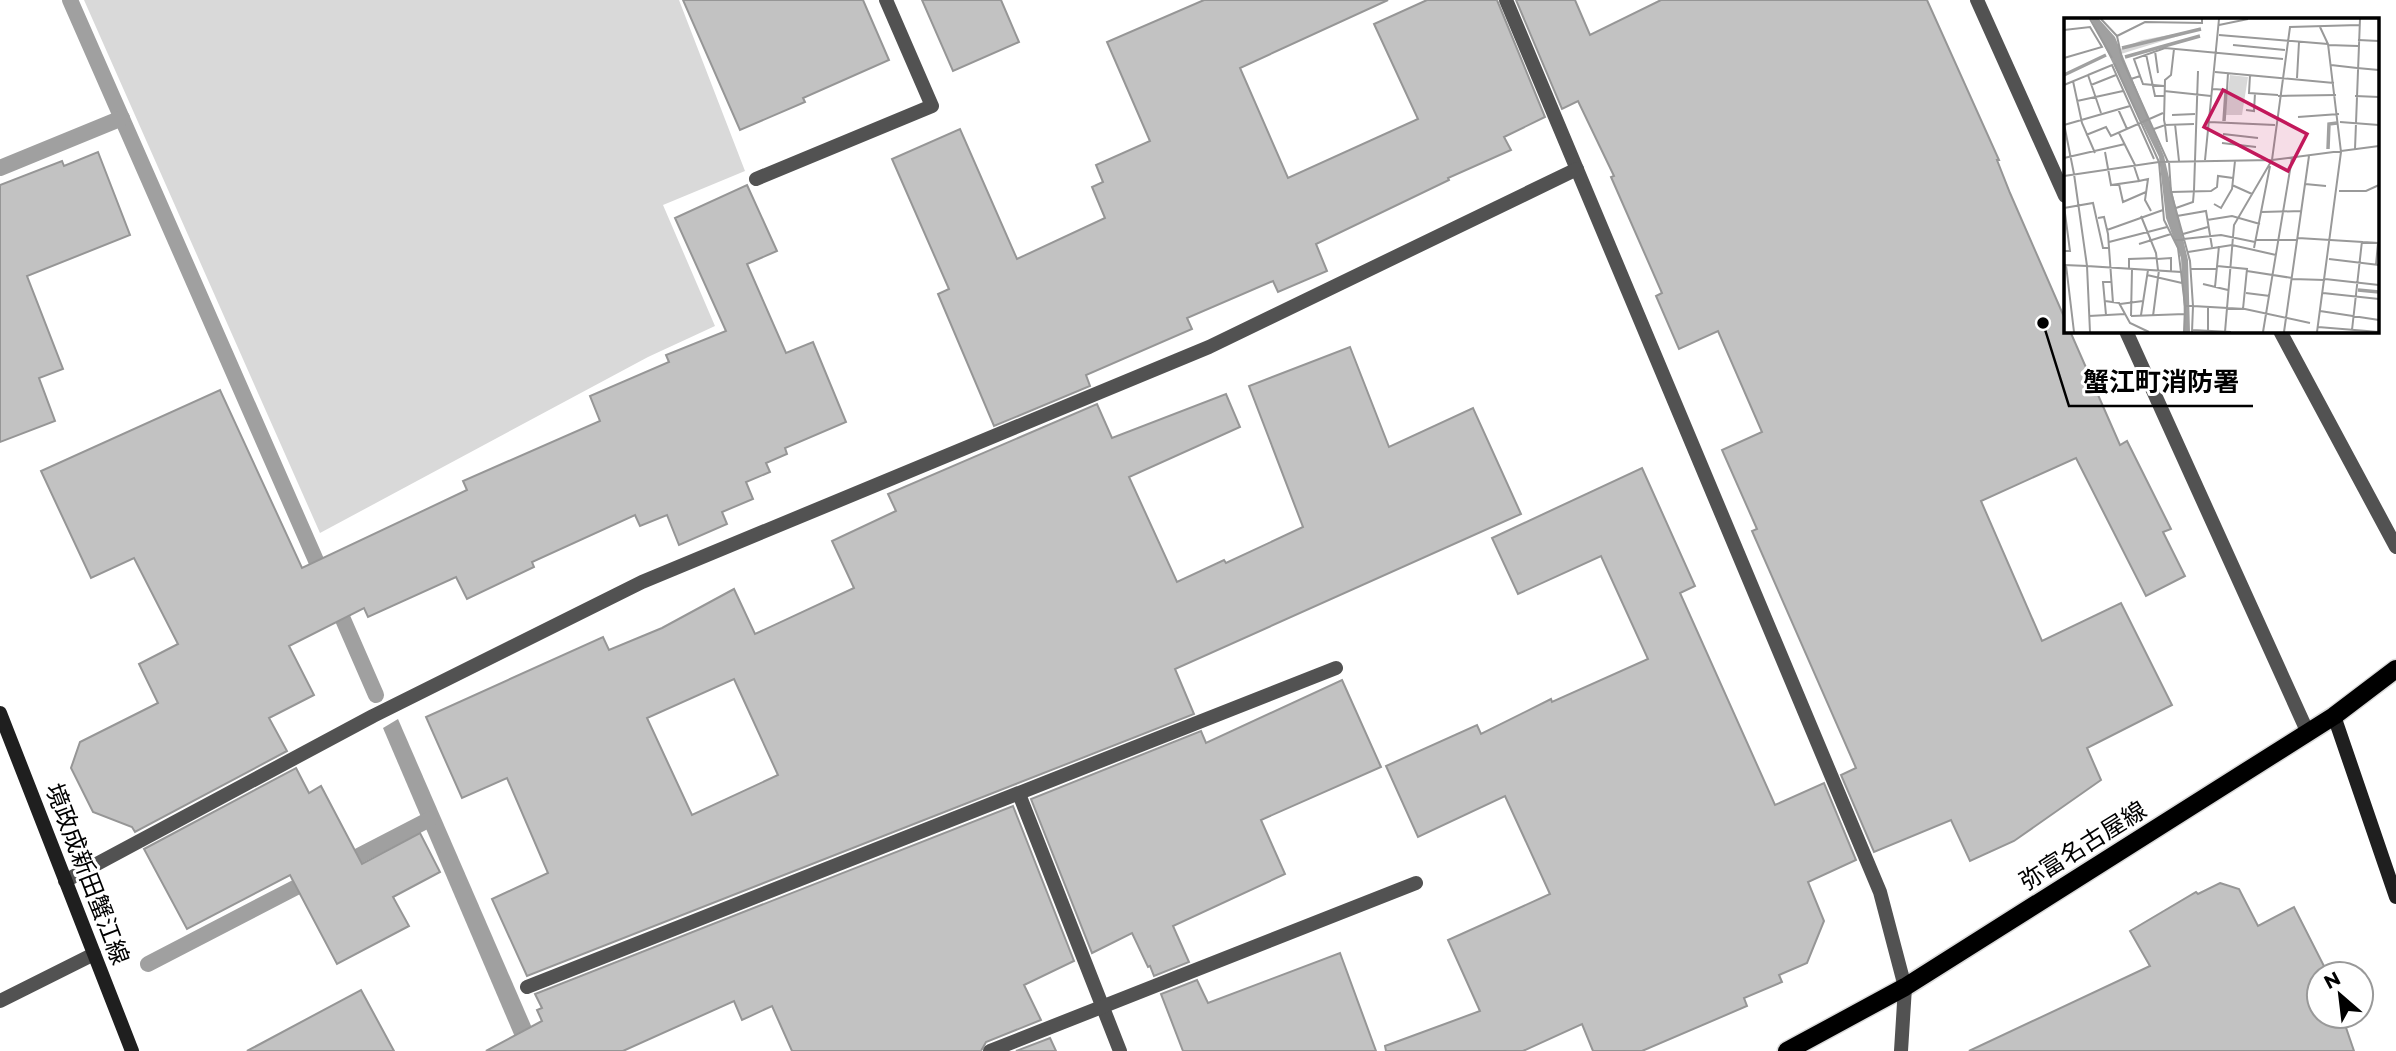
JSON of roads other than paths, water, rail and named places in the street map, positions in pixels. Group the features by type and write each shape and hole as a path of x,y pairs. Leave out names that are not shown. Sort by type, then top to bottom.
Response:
{"main road":[{"name":"弥富名古屋線","path":"1787,1051 1905,987 2308,733 2396,669"},
{"name":"境政成新田蟹江線","path":"0,713 132,1051"},
{"path":"2334,716 2396,897"}],"street":[{"path":"756,179 932,106 886,0"},
{"path":"1506,0 1880,892 1905,987 1901,1051"},
{"path":"1977,0 2064,193"},
{"path":"65,881 373,716 642,582 1209,347 1577,169"},
{"path":"2126,332 2308,733"},
{"path":"2281,332 2396,547"},
{"path":"527,987 1336,668"},
{"path":"1019,794 1120,1051"},
{"path":"990,1051 1416,883"},
{"path":"0,1001 94,954"},
{"path":"1902,1030 1909,1051"}],"waterway":[{"path":"70,0 325,581"},
{"path":"0,168 122,118"},
{"path":"335,601 376,695"},
{"path":"341,865 430,819"},
{"path":"148,964 314,878"}],"place":[{"name":"蟹江町消防署","path":"2043,323"}]}
